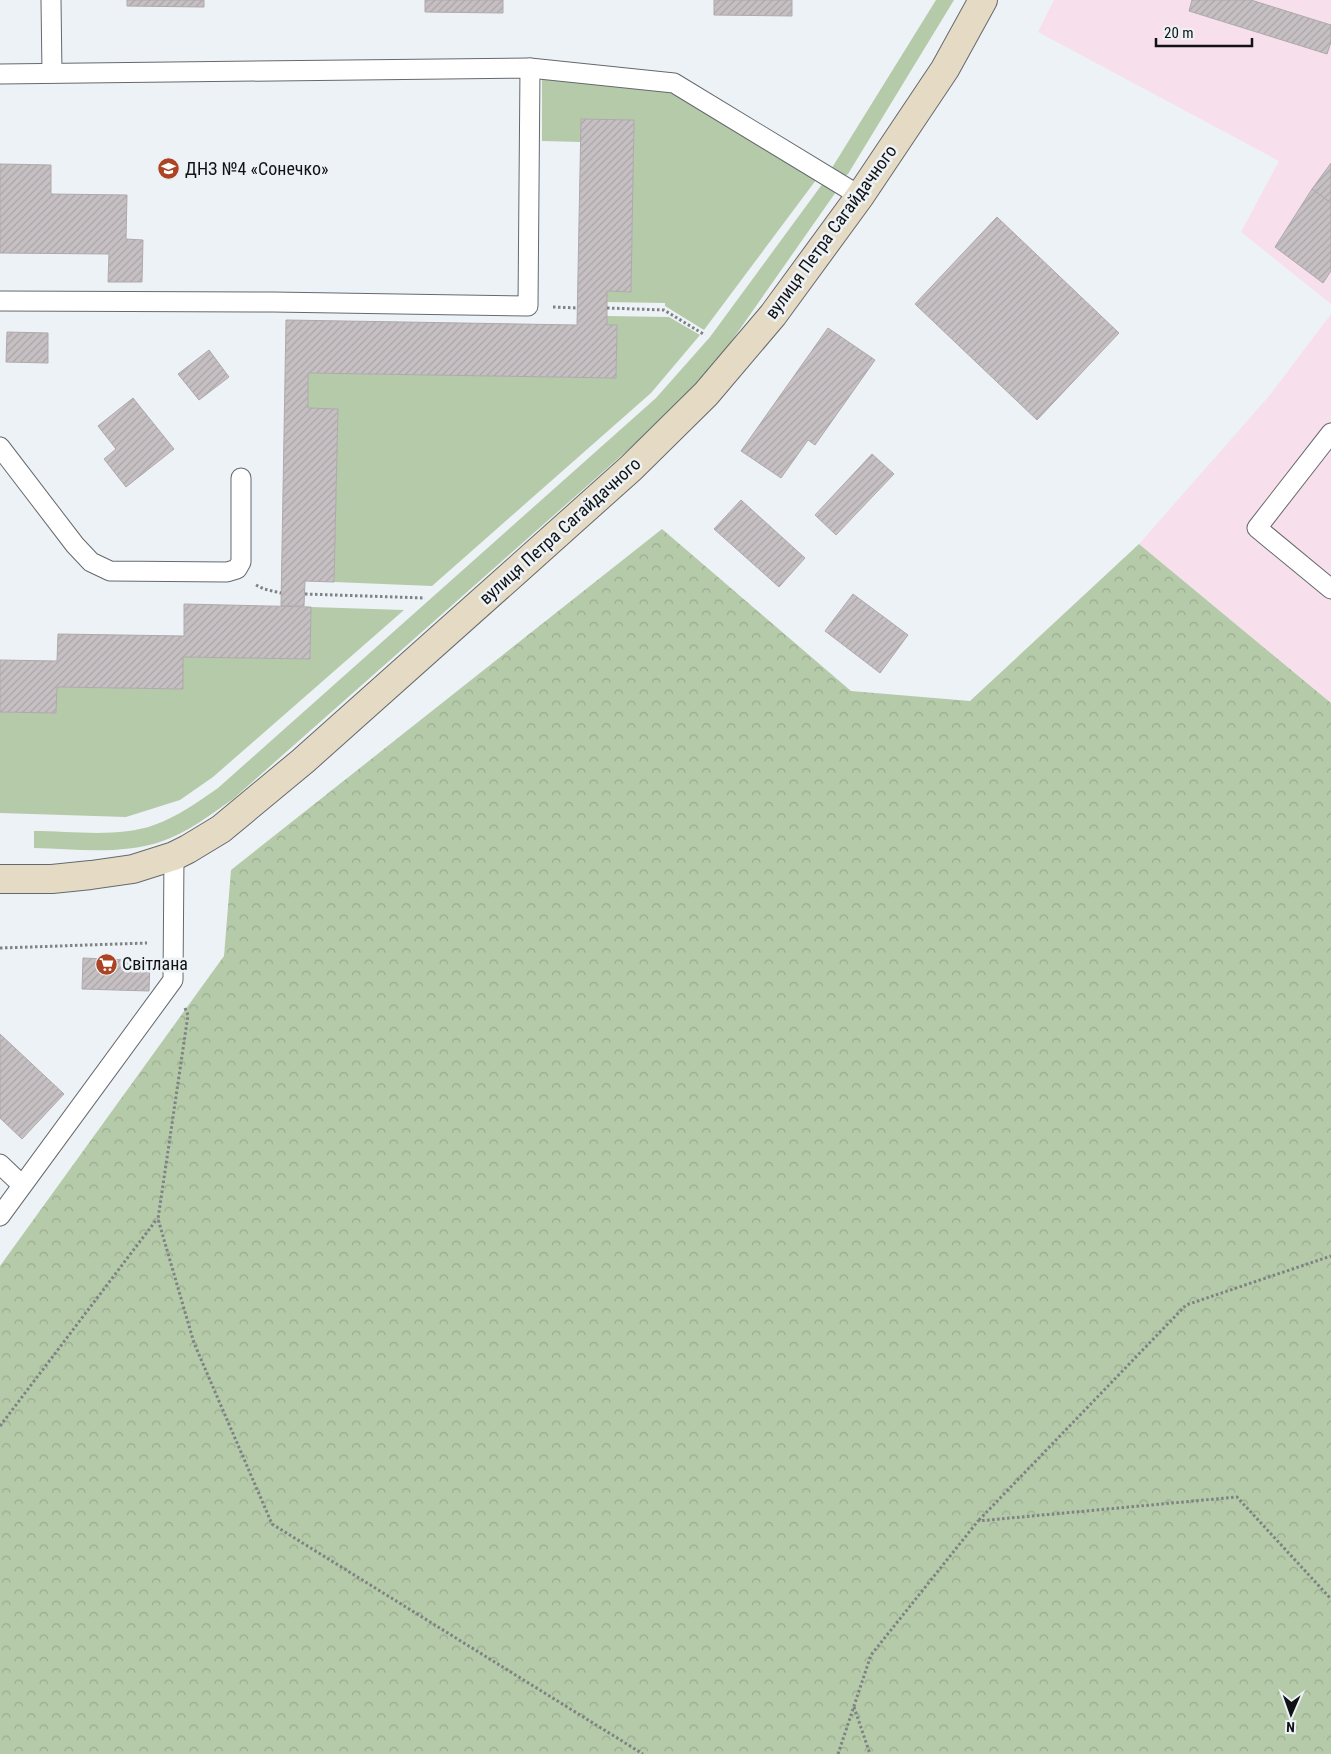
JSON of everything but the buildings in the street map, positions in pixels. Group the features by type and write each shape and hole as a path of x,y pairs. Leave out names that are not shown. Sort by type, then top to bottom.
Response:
{"main road":[{"name":"вулиця Петра Сагайдачного","path":"0,879 52,879 90,876 133,869 174,856 222,829 302,762 631,468 706,394 773,315 860,196 946,69 984,0"}],"lane":[{"path":"51,0 52,73"},
{"path":"0,301 272,302 528,306 530,68"},
{"path":"0,74 530,68 674,83 860,196"},
{"path":"1329,438 1257,528 1331,589"},
{"path":"0,447 80,551 91,562 110,570 227,572 237,569 241,562 242,478"},
{"path":"0,1216 173,980 174,856"},
{"path":"0,1164 22,1185"}],"path":[{"path":"607,308 664,310 705,335"},
{"path":"304,594 425,598"},
{"path":"0,948 173,942"},
{"path":"173,980 188,1015 158,1219 194,1343 272,1524 643,1754"},
{"path":"0,1426 158,1219"},
{"path":"838,1754 872,1655 978,1521 1186,1305 1331,1256"},
{"path":"978,1521 1237,1497 1331,1599"},
{"path":"854,1706 870,1754"}],"shaded area":[{"path":"1054,0 1331,0 1331,304 1241,232 1279,161 1038,32"},
{"path":"1331,314 1331,703 1139,544 1269,396"}],"green space":[{"path":"936,0 954,0 848,174 845,176 830,171"},
{"path":"542,78 672,92 816,180 704,330 665,306 665,303 607,302 607,291 631,292 634,120 581,119 581,142 542,141"},
{"path":"826,179 838,189 726,349 696,386 665,417 233,799 180,834 145,846 113,850 34,848 34,831 110,833 140,829 171,818 218,788 656,398 710,337"},
{"path":"607,316 669,317 700,335 651,393 432,586 334,582 338,409 308,408 308,373 616,378 617,325 607,325"},
{"path":"662,529 851,691 970,701 1139,544 1331,703 1331,1754 0,1754 0,1266 224,956 231,870"},
{"path":"311,607 404,610 213,777 180,800 126,817 0,813 0,712 56,713 57,687 183,689 183,657 310,659"}],"place":[{"name":"ДНЗ №4 «Сонечко»","path":"169,169"},
{"name":"Світлана","path":"106,964"}]}
